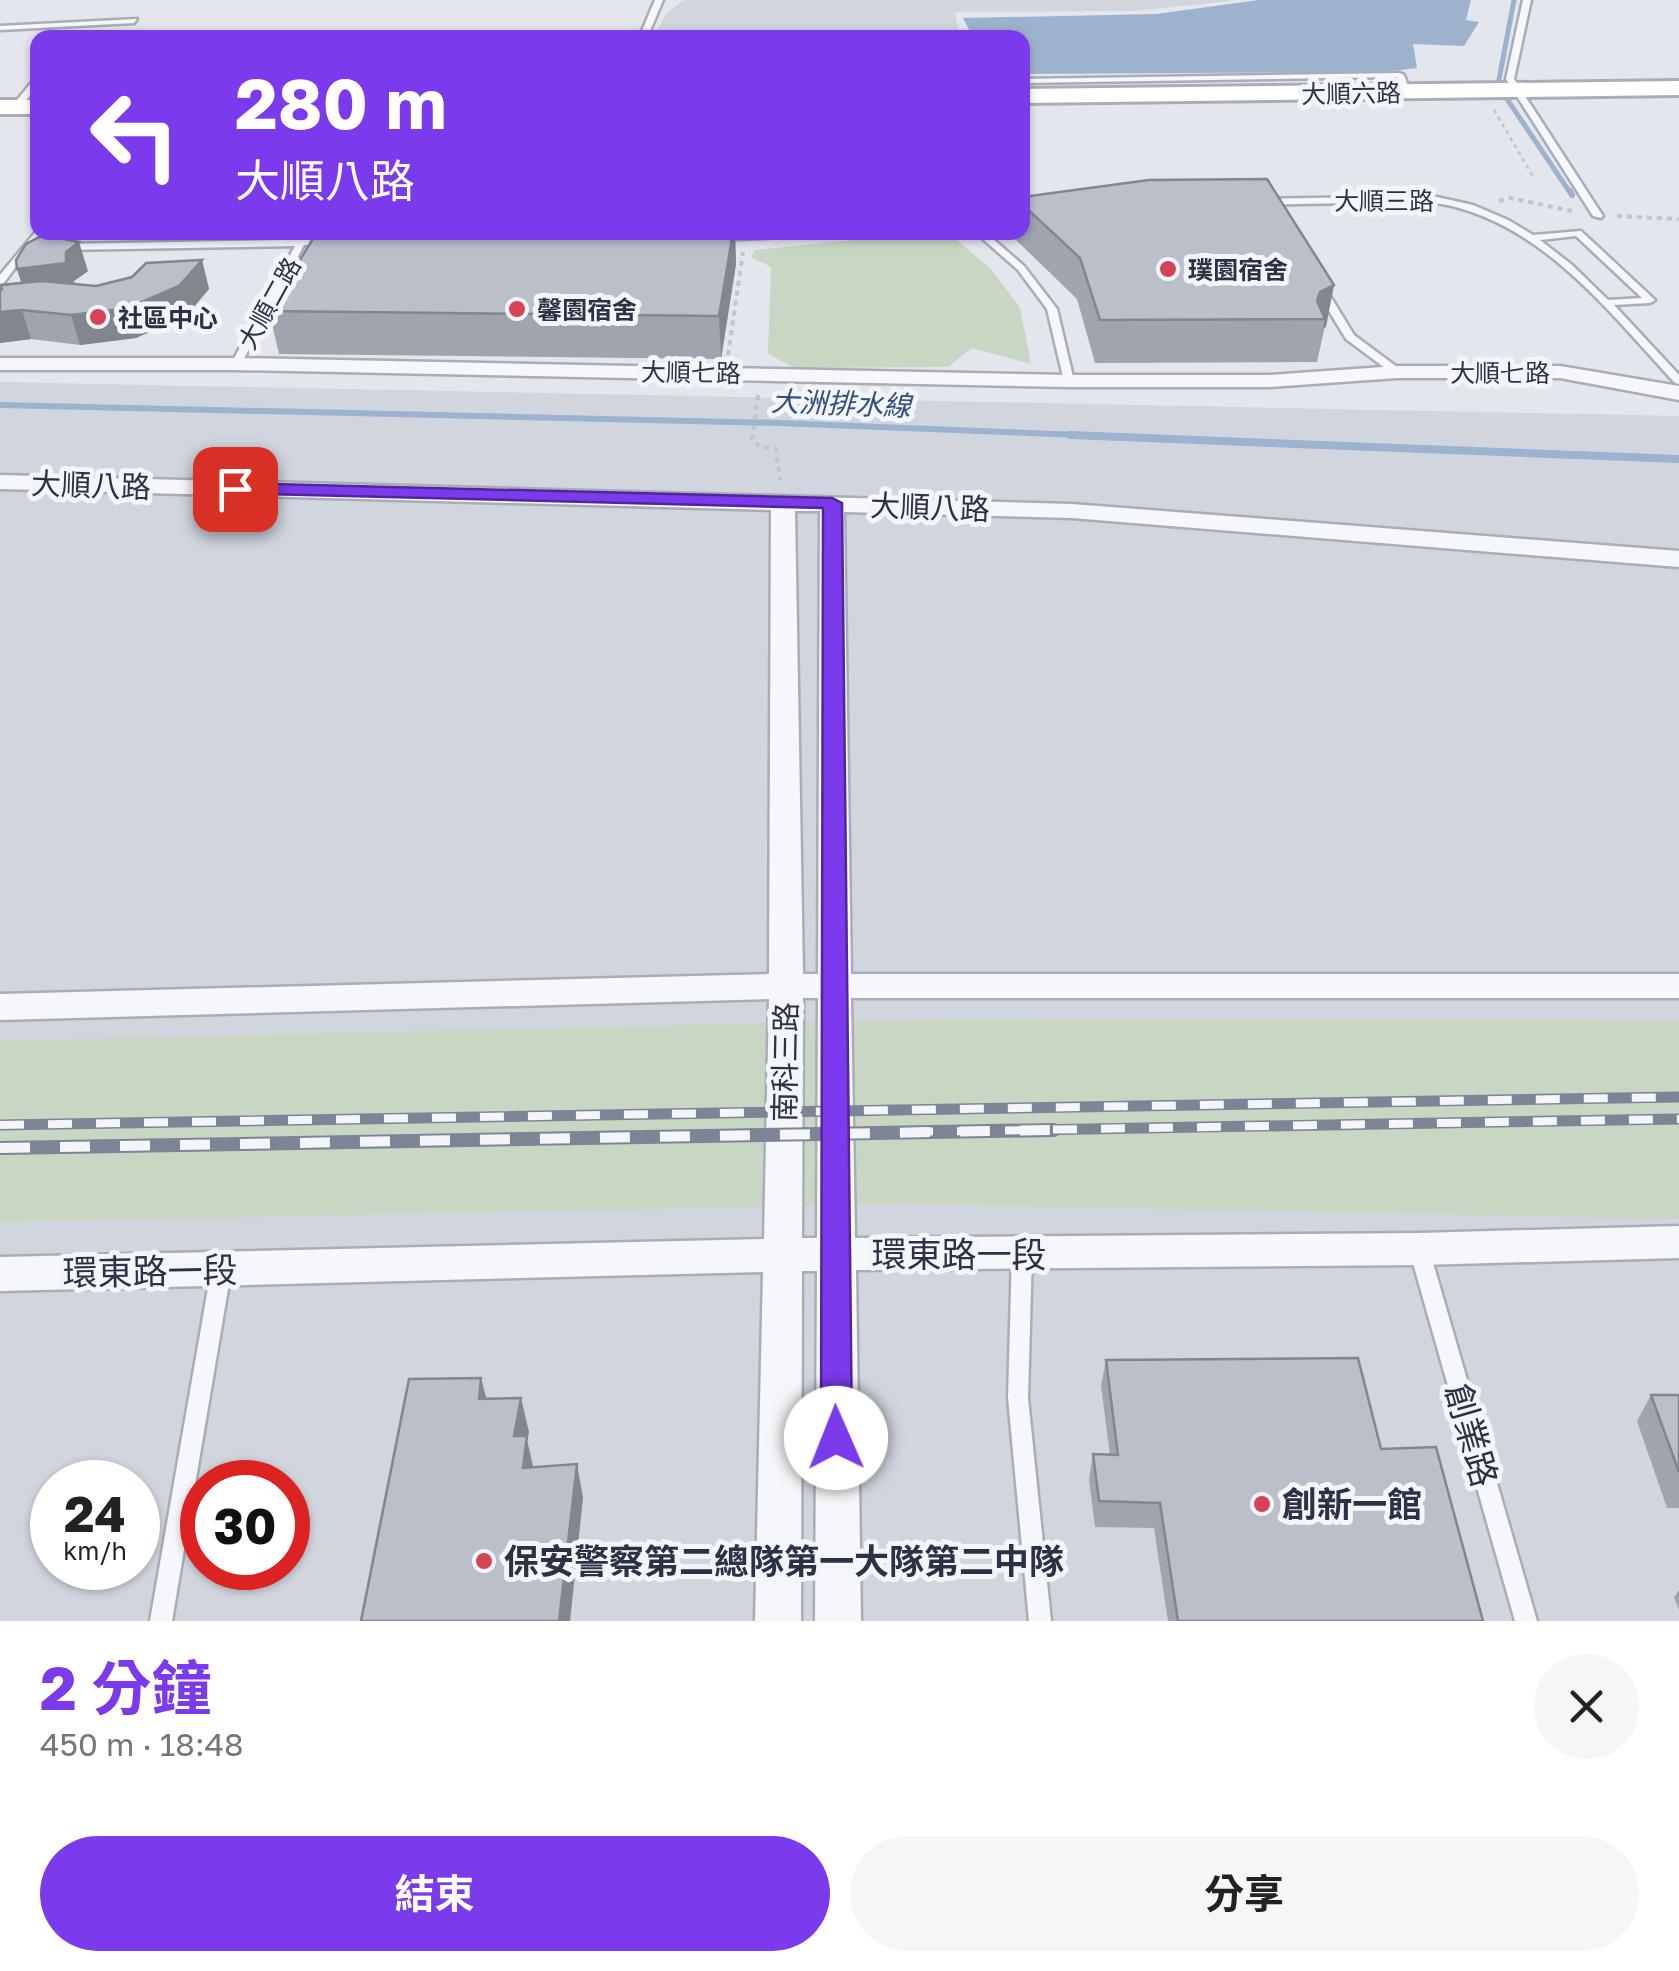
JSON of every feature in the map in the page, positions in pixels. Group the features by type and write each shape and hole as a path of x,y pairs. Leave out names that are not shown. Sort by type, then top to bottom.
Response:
{"street":[{"name":"大順六路","path":"1030,96 1679,88"},
{"name":"大順七路","path":"0,364 236,364 1069,381 1269,381 1397,372 1560,372 1679,393"},
{"name":"大順八路","path":"0,482 1072,512 1679,559"},
{"name":"南科三路","path":"778,1621 786,986 783,503"},
{"name":"南科三路","path":"832,503 838,1621"},
{"path":"0,1007 836,985 1679,986"},
{"name":"環東路一段","path":"0,1274 834,1254 1419,1250 1679,1242"}],"lane":[{"path":"646,30 659,0"},
{"path":"1527,0 1510,79 1598,216"},
{"path":"0,28 134,21"},
{"path":"77,30 81,25"},
{"path":"1030,80 1400,74 1408,92"},
{"name":"大順三路","path":"1250,202 1453,201 1509,221 1604,303 1679,380"},
{"path":"1269,202 1279,218"},
{"path":"1533,238 1578,234 1650,300 1604,303"},
{"path":"0,282 32,240"},
{"path":"988,240 1021,268 1052,309 1069,381"},
{"path":"25,248 340,242"},
{"name":"大順二路","path":"236,364 302,243"},
{"path":"1310,270 1350,338 1397,372"},
{"name":"創業路","path":"1419,1250 1526,1621"},
{"path":"1022,1254 1018,1398 1040,1621"},
{"path":"161,1621 221,1270"}],"path":[{"path":"1482,90 1534,178"},
{"path":"725,372 745,240"},
{"path":"760,384 752,440 760,448 776,449 783,503"}],"shaded area":[{"path":"684,0 1230,0 1133,11 955,12 959,30 658,30 666,14"},
{"path":"0,382 1679,416 1679,1621 0,1621"}],"green space":[{"path":"854,240 957,240 991,269 1020,308 1031,364 972,348 948,367 794,368 768,353 771,267 751,257 755,250"},
{"path":"943,1019 1679,1020 1679,1219 905,1204 0,1222 0,1041"}],"water":[{"path":"1259,0 1471,0 1466,20 1479,22 1464,46 1413,44 1417,68 1384,72 1030,74 1030,30 969,30 963,18 1156,14"}],"building":[{"name":"璞園宿舍","path":"1267,179 1334,285 1320,292 1317,301 1325,319 1100,320 1080,258 1030,211 1030,196 1149,180"},
{"path":"34,240 79,242 66,252 66,263 17,269 16,260 26,244"},
{"path":"312,240 732,240 719,316 269,311"},
{"path":"202,260 179,286 128,308 71,315 0,312 1,285 42,281 96,286 132,277 146,263"},
{"name":"創新一館","path":"1358,1358 1381,1449 1436,1447 1483,1621 1178,1621 1160,1503 1099,1501 1093,1454 1118,1455 1106,1360"},
{"name":"保安警察第二總隊第一大隊第二中隊","path":"481,1378 479,1399 521,1398 514,1436 527,1436 523,1468 577,1464 559,1621 361,1621 409,1379"},
{"path":"1651,1395 1679,1395 1679,1472"}],"waterway":[{"path":"1498,85 1514,0"},
{"path":"1505,96 1571,194"},
{"path":"1570,191 1572,195"},
{"name":"大洲排水線","path":"0,405 779,423 1132,437"},
{"name":"大洲排水線","path":"1070,435 1679,459"}],"railway":[{"path":"0,1125 1679,1097"},
{"path":"909,1132 1679,1119"},
{"path":"0,1148 1054,1130"}],"place":[{"name":"璞園宿舍","path":"1168,269"},
{"name":"馨園宿舍","path":"517,309"},
{"name":"社區中心","path":"98,317"},
{"name":"創新一館","path":"1262,1504"},
{"name":"保安警察第二總隊第一大隊第二中隊","path":"484,1561"}],"route":[{"path":"235,489 832,503 836,1438"}]}
